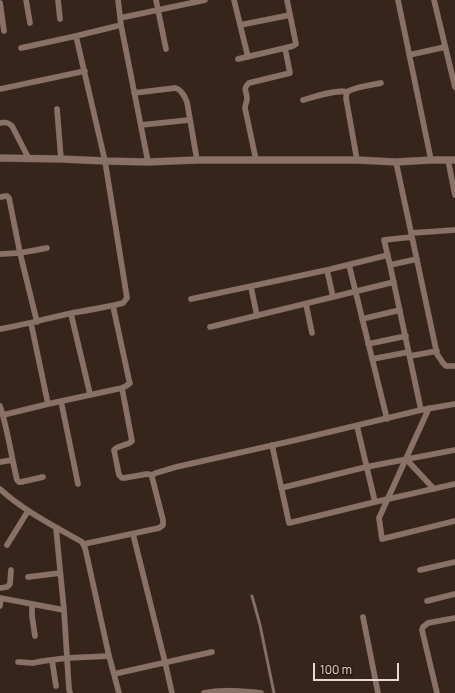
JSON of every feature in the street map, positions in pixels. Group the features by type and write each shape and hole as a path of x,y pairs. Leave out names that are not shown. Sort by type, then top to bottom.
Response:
{"street":[{"path":"26,0 30,23"},
{"path":"58,0 60,19"},
{"path":"118,0 121,25 148,162"},
{"path":"156,0 166,49"},
{"path":"120,18 206,0"},
{"path":"234,0 248,57"},
{"path":"238,59 286,48 296,44 287,0"},
{"path":"398,0 432,160"},
{"path":"434,0 455,86"},
{"path":"0,4 4,31"},
{"path":"240,25 290,15"},
{"path":"21,48 121,25"},
{"path":"0,329 112,306 123,303 126,300 127,295 105,162 76,36"},
{"path":"409,55 445,47"},
{"path":"256,160 245,108 248,100 245,88 249,83 290,73 286,48"},
{"path":"0,89 85,71"},
{"path":"303,100 338,91 346,92 348,90 381,83"},
{"path":"134,93 177,88 187,102 197,160"},
{"path":"346,92 357,160"},
{"path":"57,108 61,159"},
{"path":"141,125 189,120"},
{"path":"0,123 7,122 12,126 29,159"},
{"path":"0,158 61,159 105,162 197,160 357,160 396,162 451,160 455,195"},
{"path":"396,162 439,357 446,366 455,366"},
{"path":"0,197 7,196 9,198 34,322 48,404"},
{"path":"421,410 384,240 455,230"},
{"path":"0,254 20,253 47,248"},
{"path":"191,299 350,265 388,255"},
{"path":"390,265 417,259"},
{"path":"350,265 355,292 387,419"},
{"path":"327,270 333,297"},
{"path":"210,327 394,282"},
{"path":"251,287 257,316"},
{"path":"306,304 312,333"},
{"path":"3,415 90,394 122,388 130,383 112,306"},
{"path":"362,319 400,310"},
{"path":"71,314 90,394"},
{"path":"368,344 406,336"},
{"path":"372,359 437,350"},
{"path":"122,388 132,441 114,450 119,475 120,477 124,478 147,474 152,475 156,472 176,467 429,408 455,404"},
{"path":"60,401 78,484"},
{"path":"0,406 17,480 19,482 43,477"},
{"path":"429,408 379,518 382,539 455,521"},
{"path":"357,426 375,502"},
{"path":"272,445 289,524 375,502 455,484"},
{"path":"282,488 366,467 455,450"},
{"path":"406,459 434,489"},
{"path":"0,462 12,460"},
{"path":"84,544 159,528 163,525 152,475"},
{"path":"0,489 28,511 84,544 109,656 119,693"},
{"path":"7,545 28,511"},
{"path":"56,528 70,693"},
{"path":"133,534 172,693"},
{"path":"420,570 455,562"},
{"path":"0,588 7,587 10,584 11,570"},
{"path":"28,577 60,573"},
{"path":"427,601 455,594"},
{"path":"0,606 0,598 64,610"},
{"path":"32,604 34,636"},
{"path":"362,616 378,693"},
{"path":"437,693 422,630 428,623 455,618"},
{"path":"114,674 212,652"},
{"path":"18,662 33,663 67,658 109,656"},
{"path":"52,660 56,686"},
{"path":"204,693 223,691 261,693"}],"lane":[{"path":"252,596 260,625 274,693"}]}
